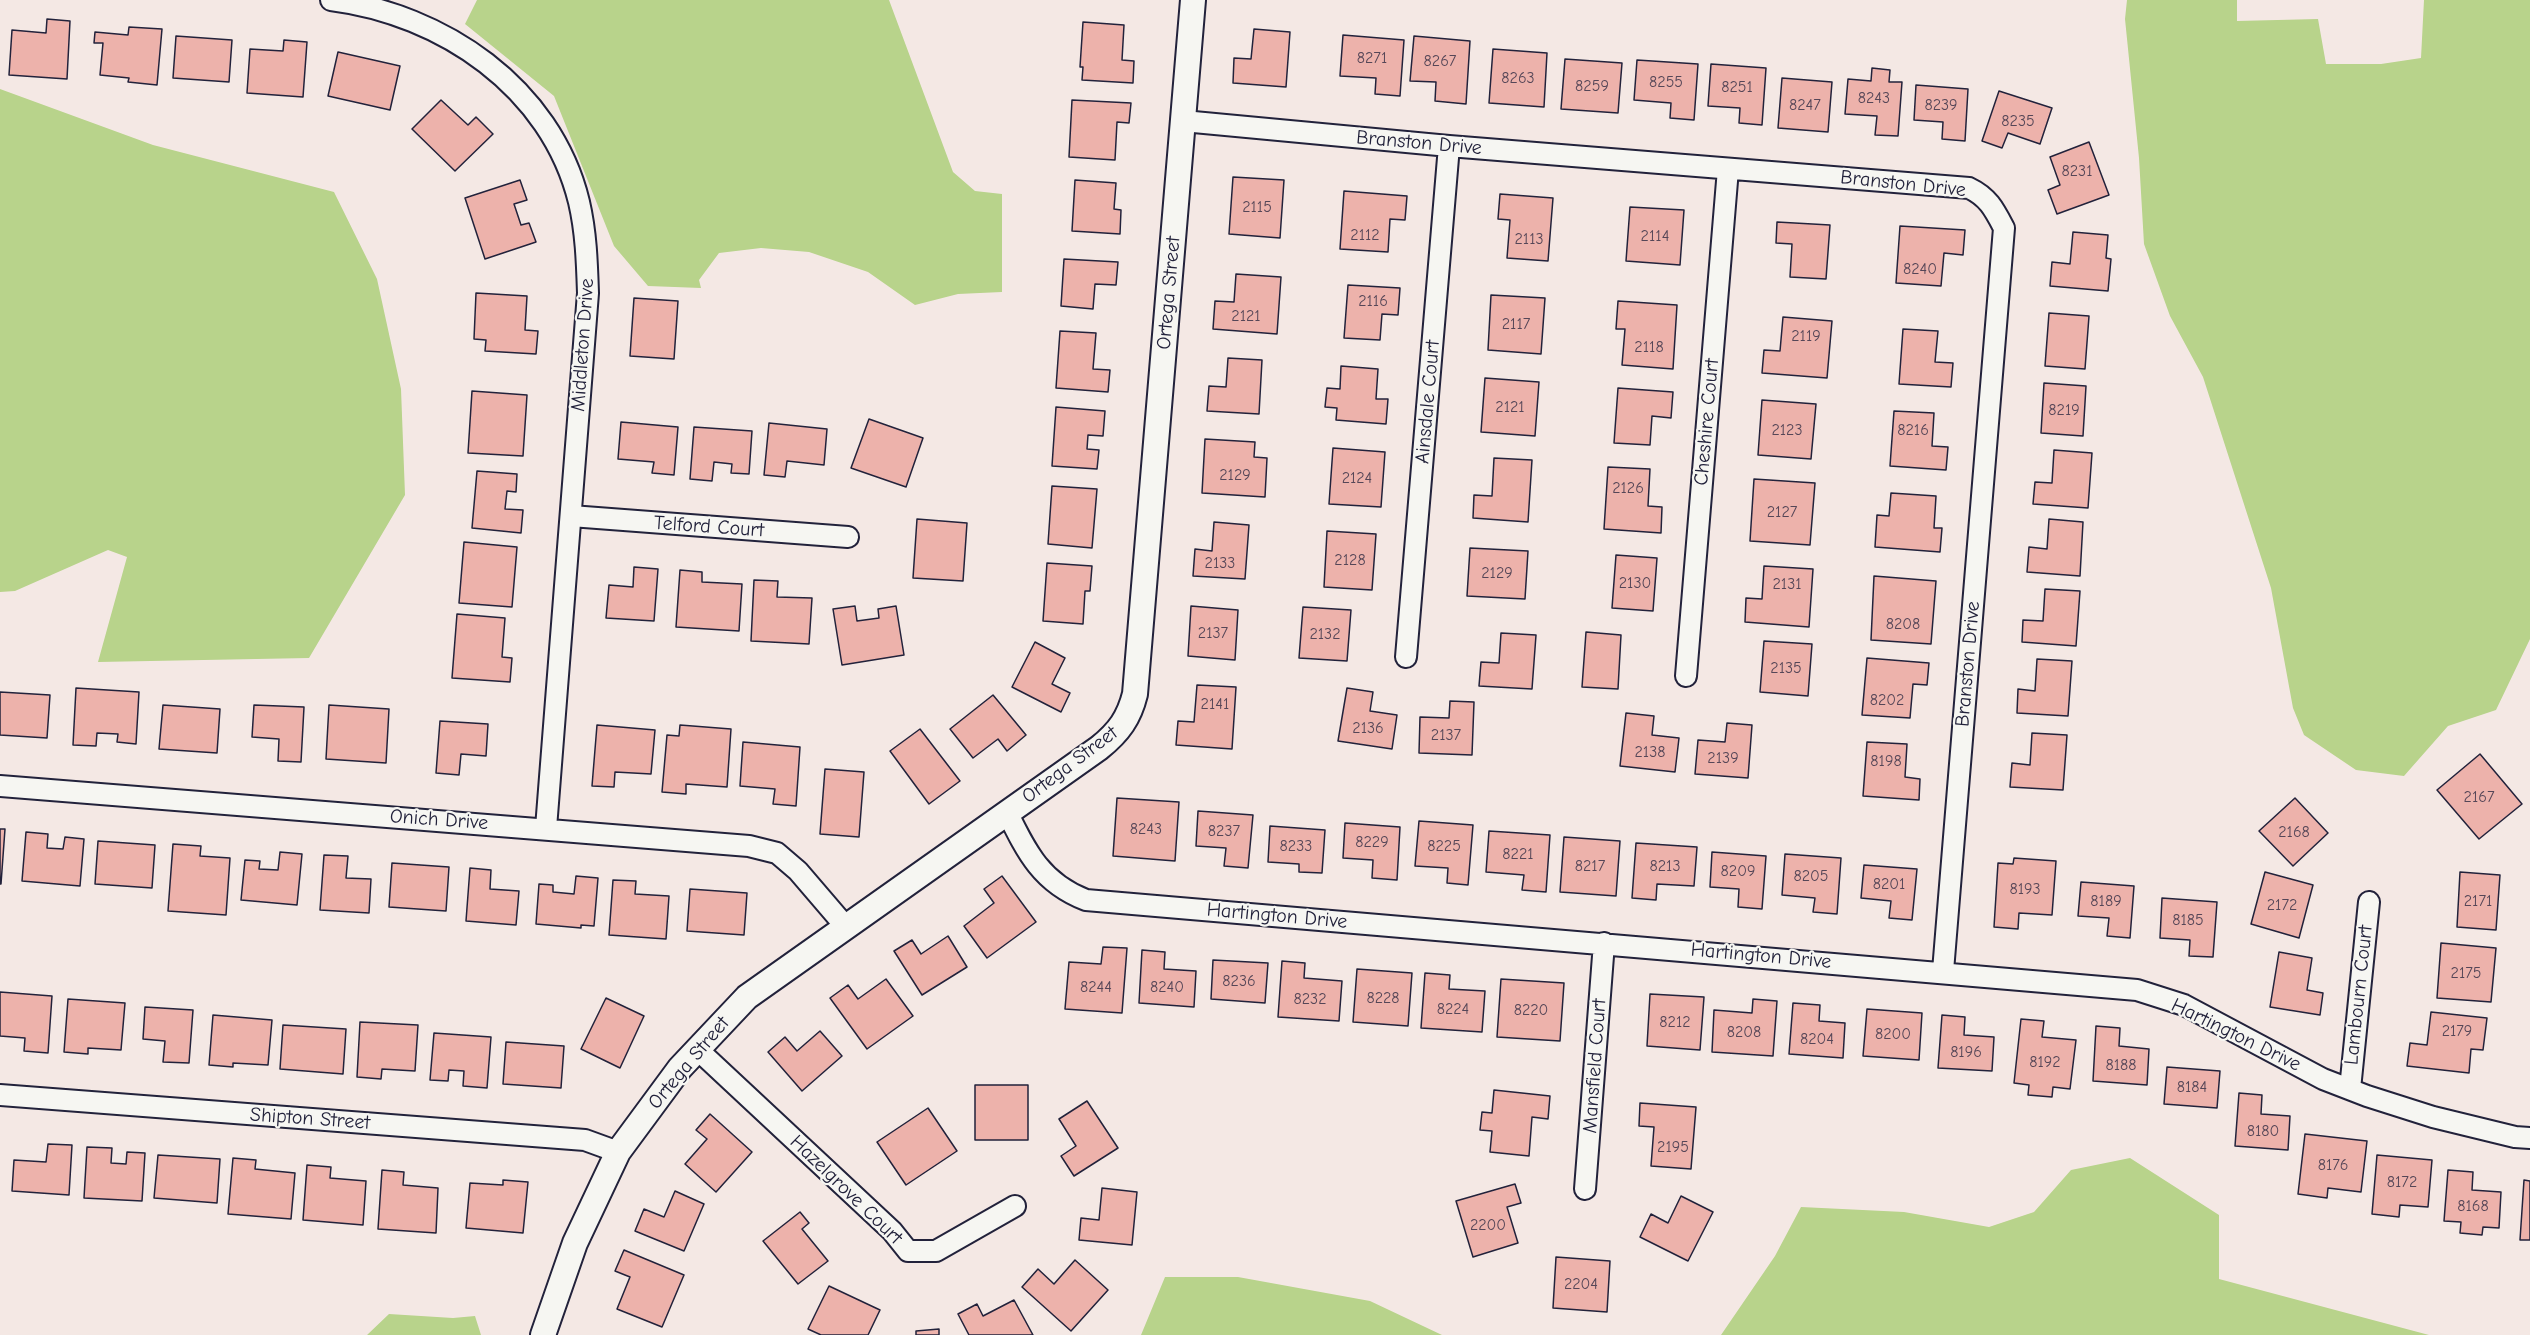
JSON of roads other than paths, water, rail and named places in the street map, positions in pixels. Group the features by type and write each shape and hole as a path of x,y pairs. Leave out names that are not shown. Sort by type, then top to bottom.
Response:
{"street":[{"name":"Middleton Drive","path":"331,0 362,4 402,15 465,46 493,68 522,97 544,124 561,156 578,200 587,250 588,292 546,828"},
{"name":"Ortega Street","path":"543,1335 575,1243 618,1152 680,1068 697,1049 747,997 1099,748 1118,732 1131,713 1136,694 1192,0"},
{"name":"Branston Drive","path":"1183,121 1449,146 1968,188 1982,195 1993,207 2004,228 1942,971"},
{"name":"Ainsdale Court","path":"1406,657 1449,146"},
{"name":"Cheshire Court","path":"1686,676 1728,169"},
{"name":"Telford Court","path":"571,516 848,537"},
{"name":"Onich Drive","path":"0,786 713,842 777,853 798,871 846,927"},
{"name":"Hartington Drive","path":"1007,812 1025,848 1050,881 1086,900 1942,971 2137,990 2184,1005 2323,1078 2350,1089 2433,1117 2515,1137 2530,1138"},
{"name":"Lambourn Court","path":"2350,1089 2369,902"},
{"name":"Mansfield Court","path":"1585,1189 1604,943"},
{"name":"Hazelgrove Court","path":"697,1049 892,1231 908,1251 936,1251 1015,1206"},
{"name":"Shipton Street","path":"0,1095 585,1140 618,1152"}]}
